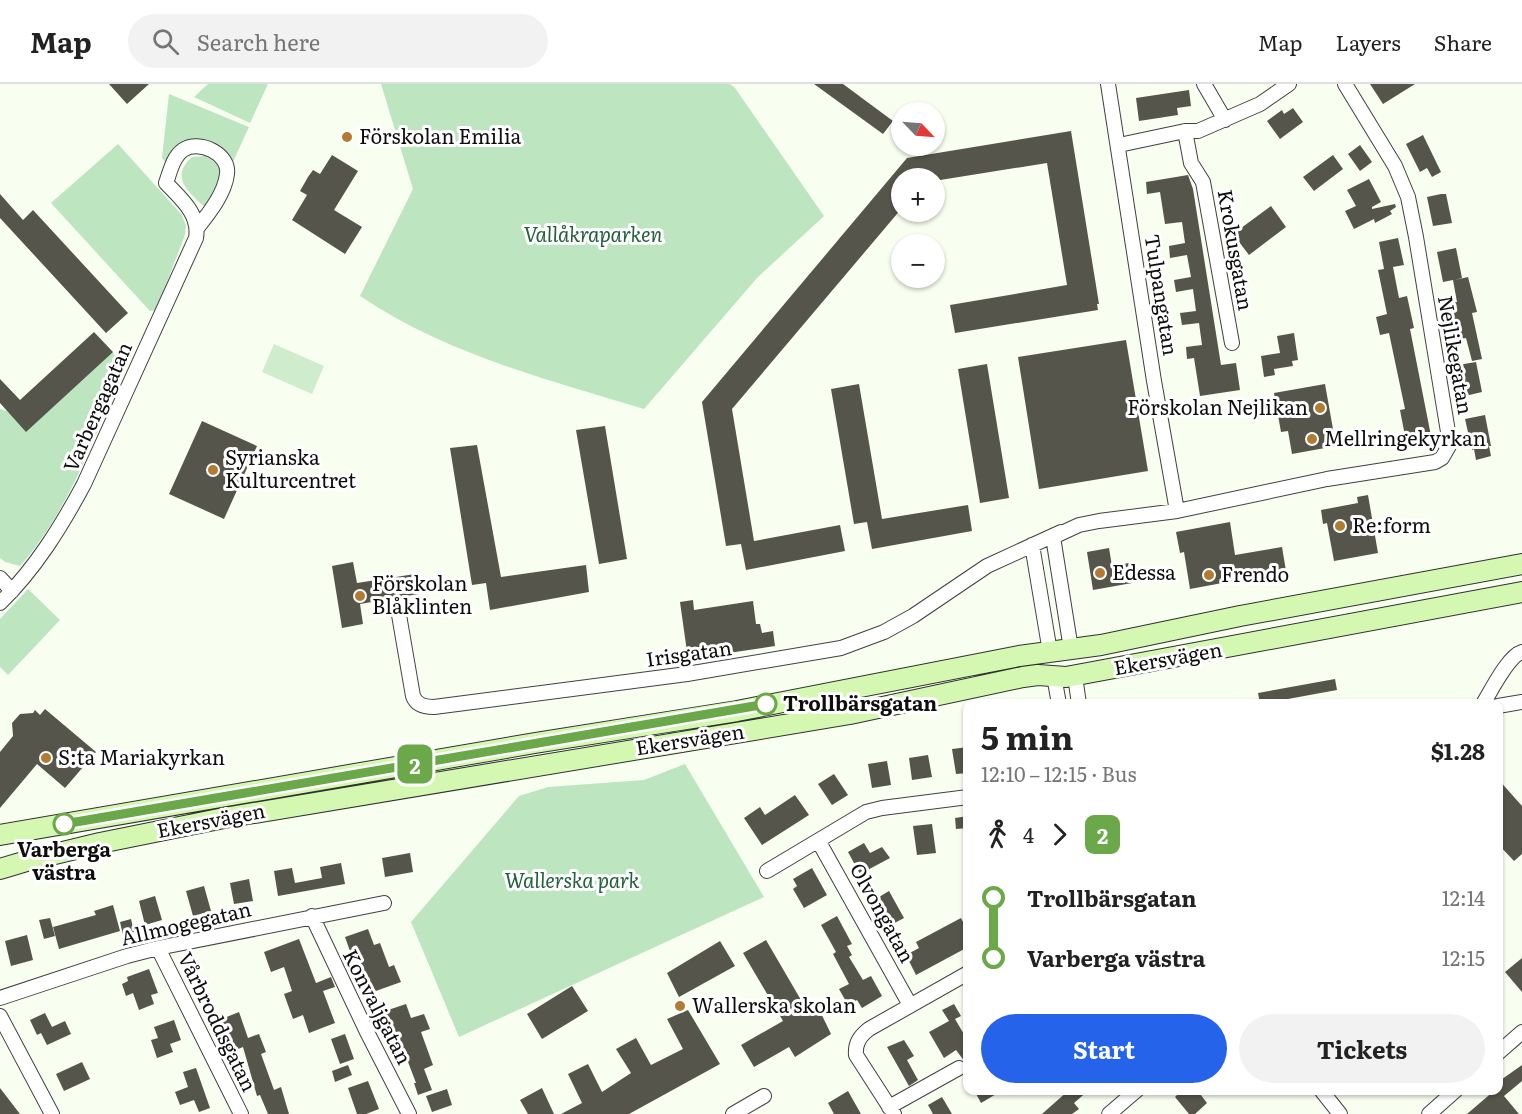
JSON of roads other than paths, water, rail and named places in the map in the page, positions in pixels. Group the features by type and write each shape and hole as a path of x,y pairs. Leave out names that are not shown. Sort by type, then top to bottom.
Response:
{"main road":[{"name":"Ekersvägen","path":"0,835 726,712 868,684 1101,645 1210,621 1522,564"},
{"name":"Ekersvägen","path":"0,869 100,843 224,818 850,714 1023,677 1075,676 1522,592"},
{"path":"1071,649 1075,676"},
{"path":"1050,652 1054,676"}],"street":[{"name":"Tulpangatan","path":"1108,84 1154,381 1177,511"},
{"path":"1204,84 1225,120"},
{"path":"1119,145 1185,131 1198,131 1260,104 1289,84"},
{"name":"Nejlikegatan","path":"1041,541 1079,525 1177,511 1327,479 1435,462 1442,458 1450,444 1408,197 1395,166 1345,84"},
{"name":"Krokusgatan","path":"1185,131 1191,163 1203,182 1232,343"},
{"name":"Varbergagatan","path":"0,603 43,553 65,520 84,484 196,238 198,227 210,212 227,176 227,167 221,157 199,146 185,149 178,155 166,183 194,215 198,227"},
{"path":"1041,541 1071,649"},
{"path":"1041,541 1050,652"},
{"name":"Irisgatan","path":"399,615 415,701 427,707 434,707 677,676 841,648 884,632 913,616 987,566 1041,541"},
{"path":"0,578 12,591"},
{"path":"1486,699 1511,660 1522,652"},
{"path":"1054,676 1058,699"},
{"path":"1075,676 1078,699"},
{"path":"1503,705 1522,702"},
{"path":"767,871 866,812 963,798"},
{"name":"Olvongatan","path":"819,842 910,1005"},
{"name":"Allmogegatan","path":"0,998 158,948 384,903"},
{"name":"Konvaljgatan","path":"312,916 409,1114"},
{"name":"Vårbroddsgatan","path":"158,948 241,1114"},
{"path":"959,1068 892,1111 856,1055 856,1047 862,1034 869,1029 963,976"},
{"path":"0,1016 51,1114"},
{"path":"1503,1049 1522,1032"},
{"path":"1109,1114 1131,1095"},
{"path":"1324,1095 1340,1114"},
{"path":"1429,1114 1450,1095"},
{"path":"733,1114 764,1096"}],"place":[{"name":"Förskolan Emilia","path":"347,137"},
{"name":"Förskolan Nejlikan","path":"1320,408"},
{"name":"Mellringekyrkan","path":"1312,439"},
{"name":"Syrianska Kulturcentret","path":"213,470"},
{"name":"Re:form","path":"1340,526"},
{"name":"Edessa","path":"1100,573"},
{"name":"Frendo","path":"1209,575"},
{"name":"Förskolan Blåklinten","path":"360,596"},
{"name":"Trollbärsgatan","path":"766,704"},
{"name":"S:ta Mariakyrkan","path":"46,758"},
{"name":"Varberga västra","path":"64,824"},
{"name":"Wallerska skolan","path":"680,1006"}],"park label":[{"name":"Vallåkraparken","path":"593,235"},
{"name":"Wallerska park","path":"572,881"}]}
